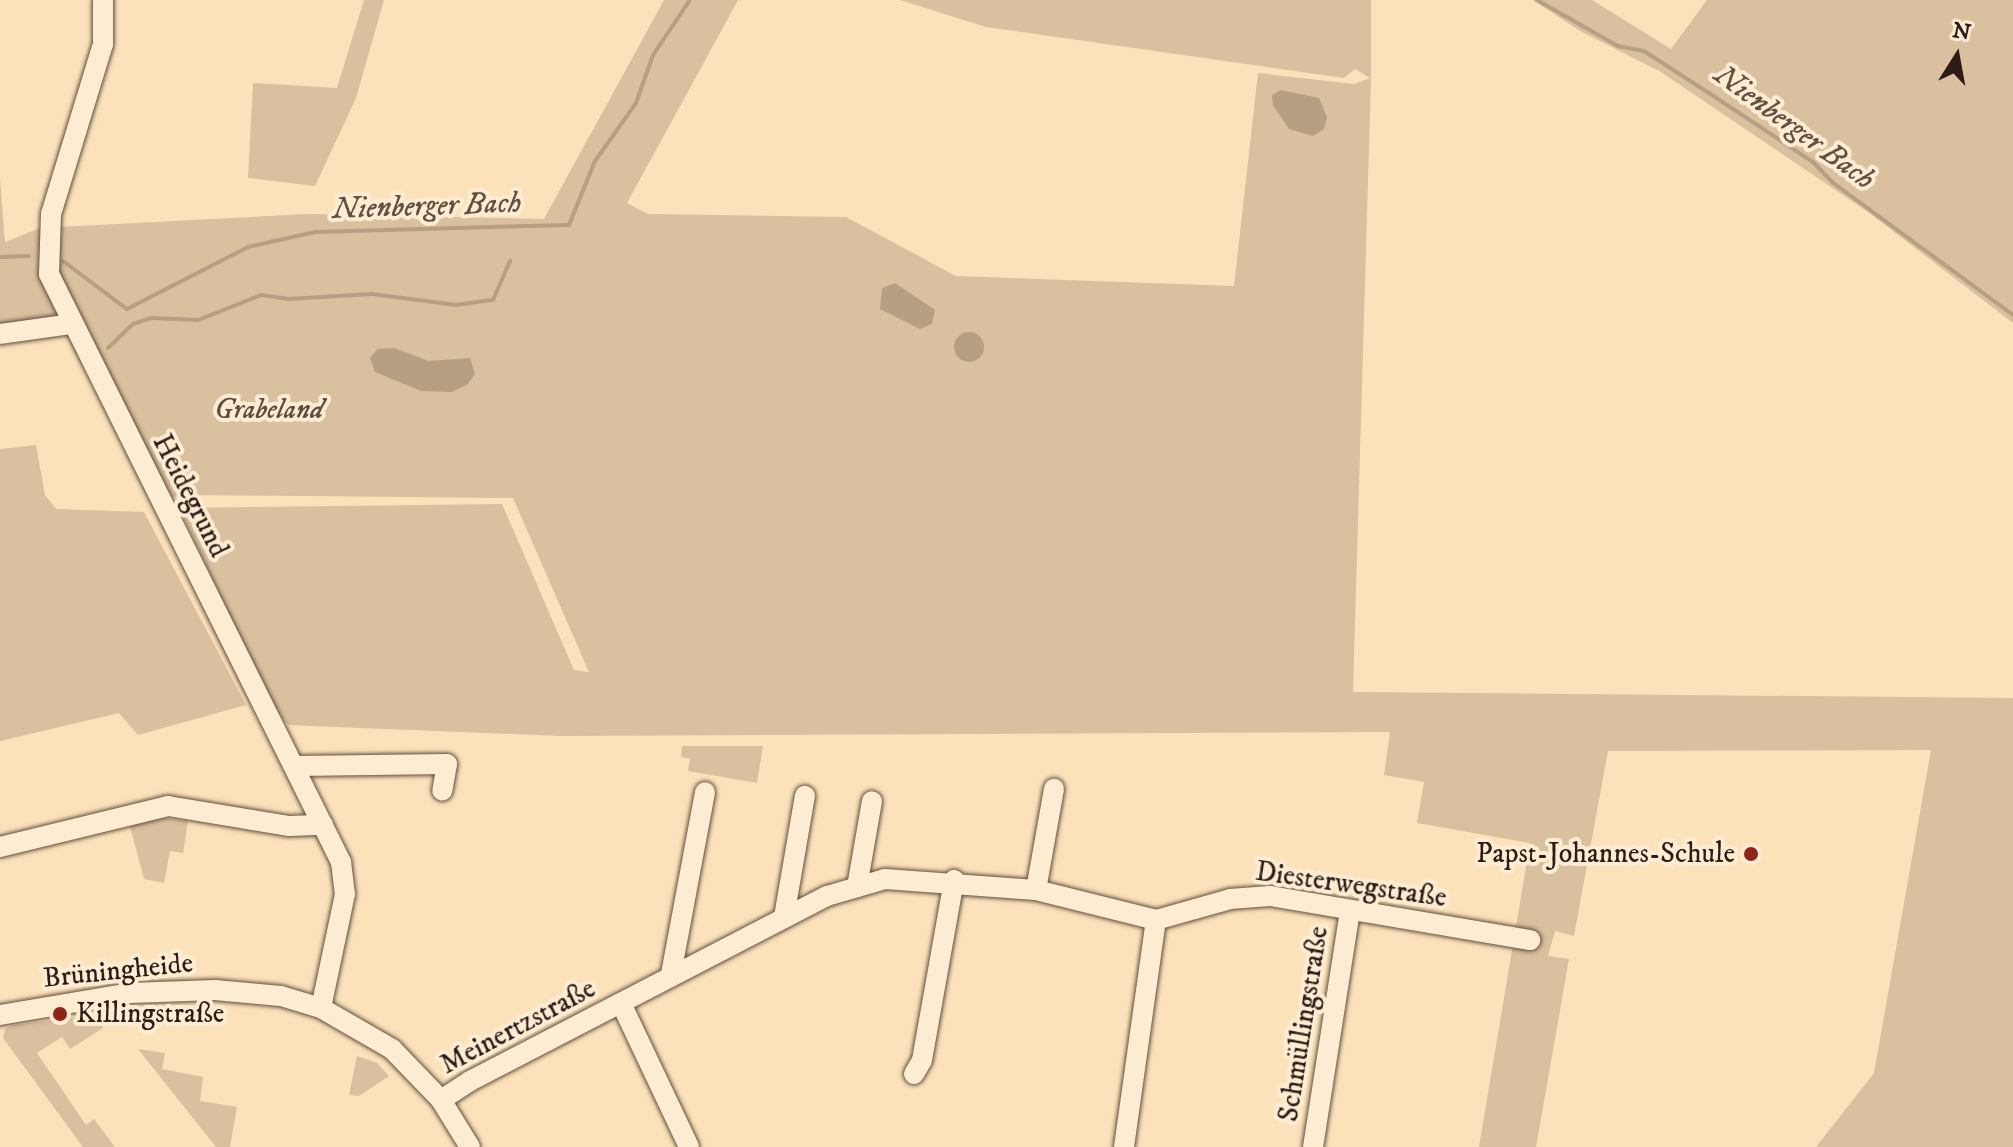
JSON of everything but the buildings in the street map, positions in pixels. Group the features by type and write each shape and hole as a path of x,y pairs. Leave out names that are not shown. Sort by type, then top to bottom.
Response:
{"street":[{"name":"Heidegrund","path":"103,0 103,44 47,240 49,274 71,324 296,766 341,862 345,894 321,1008"},
{"path":"0,334 71,324"},
{"path":"296,766 447,764 442,791"},
{"path":"1036,890 1054,789"},
{"path":"671,974 705,792"},
{"path":"784,917 805,796"},
{"path":"857,887 872,801"},
{"path":"0,847 168,806 289,826 323,825"},
{"name":"Meinertzstraße","path":"441,1100 671,974 784,917 885,879 954,880 1036,890 1156,920"},
{"path":"914,1074 922,1060 954,880"},
{"name":"Diesterwegstraße","path":"1156,920 1253,896 1530,940"},
{"name":"Schmüllingstraße","path":"1313,1147 1350,910"},
{"path":"1124,1147 1156,920"},
{"name":"Brüningheide","path":"0,1015 178,989 261,993 321,1008 392,1049 441,1100 470,1147"},
{"name":"Meinertzstraße","path":"621,1003 689,1147"}],"green space":[{"path":"364,0 384,0 356,98 315,186 248,178 253,83 337,88"},
{"name":"Grabeland","path":"664,0 738,0 627,203 648,214 846,217 956,276 1234,286 1258,73 1354,84 1370,78 1355,69 1344,78 986,27 900,0 1371,0 1371,78 1353,692 2013,698 2013,1147 1816,1147 1874,1073 1931,750 1608,751 1574,936 1555,931 1548,956 1569,959 1536,1147 1479,1147 1530,843 1417,823 1424,782 1384,775 1390,732 561,736 288,725 272,705 179,508 502,504 574,670 589,672 513,498 187,495 154,500 66,334 0,331 0,178 5,242 40,228 307,214 544,219"},
{"path":"1533,0 1592,0 1671,49 1707,0 2013,0 2013,323 1868,212 1661,72 1580,31"},
{"path":"36,445 45,495 56,509 144,512 246,705 138,735 119,713 0,741 0,449"},
{"path":"682,746 763,746 757,783 688,771 690,759 681,757"},
{"path":"164,818 188,821 183,853 170,851 164,883 144,879 130,826"},
{"path":"96,1015 103,1028 70,1049 62,1037 37,1053 86,1125 94,1119 115,1147 83,1147 3,1038 5,1029 13,1025"},
{"path":"138,1049 165,1053 162,1069 203,1077 200,1101 237,1107 230,1147 216,1147"},
{"path":"357,1056 377,1063 389,1076 359,1096 349,1095"}],"shaded area":[{"path":"1281,90 1319,98 1327,117 1324,129 1313,136 1289,129 1273,105 1272,95"},
{"path":"895,283 935,310 932,324 920,329 880,309 882,288"},
{"path":"969,332 980,336 984,347 980,358 969,362 958,358 954,347 958,336"},
{"path":"394,348 429,361 470,358 475,374 468,384 452,392 421,391 375,372 370,358 377,349"}],"waterway":[{"name":"Nienberger Bach","path":"63,261 127,309 248,247 315,232 569,225 595,161 636,103 653,55 690,0"},
{"name":"Nienberger Bach","path":"1537,0 1618,46 1644,51 1709,93 1813,162 1832,182 2013,315"},
{"name":"Nienberger Bach","path":"0,257 29,256"},
{"path":"108,348 133,324 152,318 198,320 261,295 288,299 372,294 456,305 493,300 510,261"}],"place":[{"name":"Papst-Johannes-Schule","path":"1751,854"},
{"name":"Killingstraße","path":"60,1014"}]}
